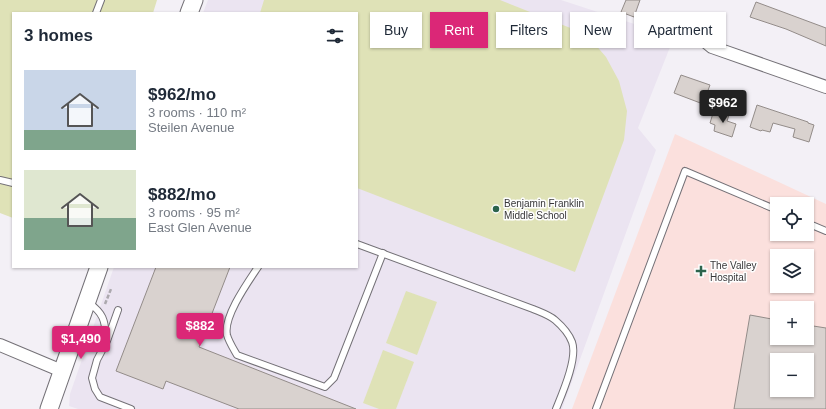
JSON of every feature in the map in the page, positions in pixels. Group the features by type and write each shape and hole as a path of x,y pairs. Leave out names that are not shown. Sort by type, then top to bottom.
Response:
{"street":[{"path":"189,12 194,0"},
{"path":"715,48 826,87"},
{"path":"49,409 99,268"},
{"path":"0,345 62,371"}],"lane":[{"path":"96,12 101,0"},
{"path":"596,409 685,170 770,207"},
{"path":"0,180 12,183"},
{"path":"814,226 826,231"},
{"path":"358,244 532,309 554,319 566,332 573,344 572,363 568,379 556,409"},
{"path":"257,268 244,288 228,319 226,333 229,343 237,355 325,387 334,378 382,253"},
{"path":"86,302 99,310 104,320 106,341"},
{"path":"118,310 92,378 95,389 100,397 131,409"}],"path":[{"path":"104,307 111,289"}],"shaded area":[{"name":"Benjamin Franklin Middle School","path":"208,0 561,0 598,12 570,12 570,48 626,48 626,21 634,24 634,48 670,48 638,128 656,150 562,409 78,409 69,406 70,394 114,268 358,268 358,12 203,12"},
{"name":"The Valley Hospital","path":"675,134 811,197 770,197 770,241 814,241 814,198 826,204 826,409 572,409"}],"green space":[{"path":"0,0 157,0 153,12 12,12 12,218 0,213"},
{"path":"264,0 500,0 530,12 496,12 496,48 562,48 562,25 570,28 570,48 598,48 606,57 619,81 627,111 624,140 575,272 358,188 358,12 260,12"},
{"path":"406,291 437,302 417,355 386,343"},
{"path":"383,350 414,362 396,409 379,409 363,403"}],"building":[{"path":"626,0 640,0 636,12 634,12 634,17 626,14 626,12 621,12"},
{"path":"756,2 826,28 826,46 786,29 750,17"},
{"path":"681,75 710,85 703,104 674,93"},
{"path":"757,105 814,125 809,142 793,137 795,129 773,123 770,132 761,131 750,127"},
{"path":"714,110 729,115 727,121 736,124 732,137 714,131 715,125 710,123"},
{"path":"156,268 230,268 199,347 356,409 239,409 166,381 163,389 116,371"},
{"path":"750,315 770,319 770,345 814,345 814,326 826,328 826,409 734,409"}],"place":[{"name":"Benjamin Franklin Middle School","path":"496,209"},
{"name":"The Valley Hospital","path":"701,271"}]}
